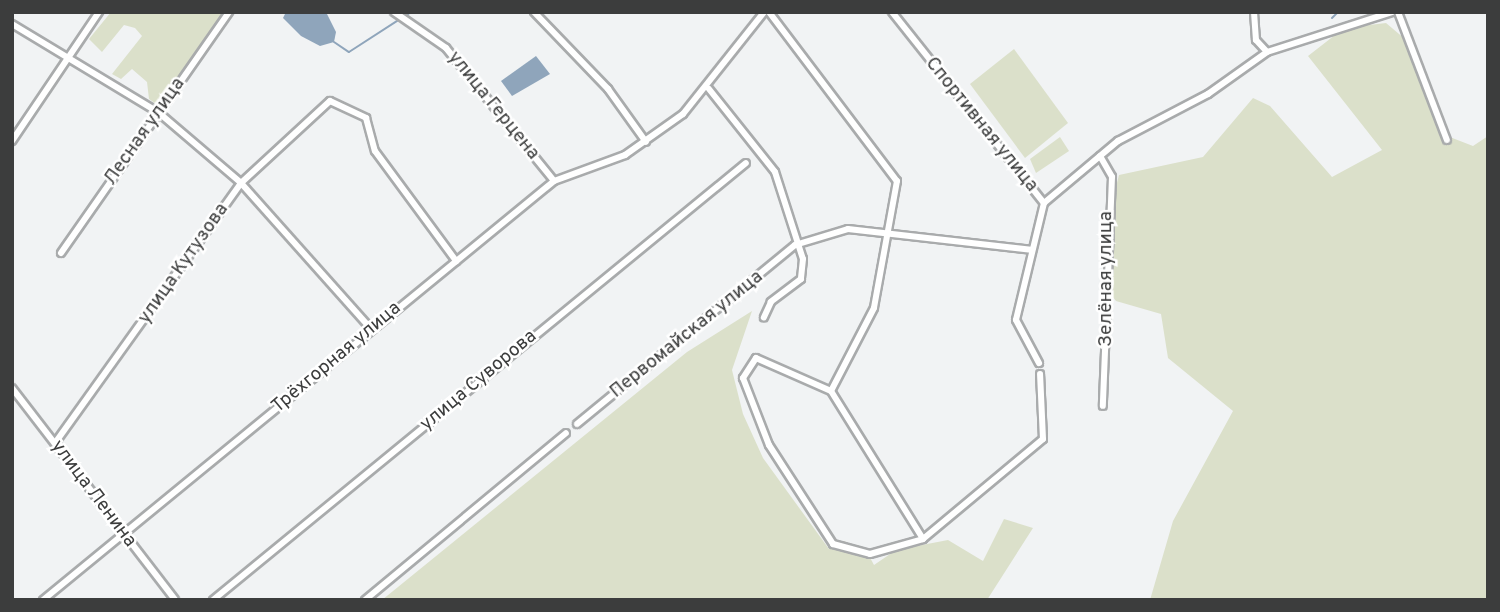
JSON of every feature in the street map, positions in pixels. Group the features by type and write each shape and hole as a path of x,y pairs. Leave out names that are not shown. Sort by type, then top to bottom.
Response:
{"street":[{"path":"12,141 99,12"},
{"name":"Лесная улица","path":"61,253 229,12"},
{"name":"улица Герцена","path":"394,12 446,48 554,181"},
{"path":"534,12 608,89 646,142"},
{"name":"Трёхгорная улица","path":"43,600 124,536 370,329 554,181 646,142 709,89 764,12"},
{"path":"769,12 897,181 874,308 831,391"},
{"name":"Спортивная улица","path":"892,12 1044,203 1016,320 1039,363"},
{"path":"1254,12 1256,40 1267,52"},
{"path":"1044,203 1100,156 1267,52 1392,12"},
{"path":"1398,12 1447,140"},
{"path":"12,24 65,59 158,112 241,183 370,329"},
{"path":"709,89 775,172 795,245 803,260 800,279 771,302 764,317"},
{"name":"улица Кутузова","path":"55,443 241,183 330,101 366,118 375,151 456,261"},
{"name":"Зелёная улица","path":"1100,156 1112,177 1103,406"},
{"name":"улица Суворова","path":"213,600 746,163"},
{"path":"795,245 848,229 887,230 1031,250"},
{"name":"Первомайская улица","path":"577,424 795,245"},
{"path":"923,539 831,391 756,358 743,378 769,445 833,544 870,554 923,539 1044,439 1040,374"},
{"name":"улица Ленина","path":"12,388 175,600"},
{"path":"365,600 566,433"}],"green space":[{"path":"111,12 224,12 159,106 149,99 147,82 132,69 121,79 112,74 142,36 135,28 124,25 102,52 89,39"},
{"path":"1386,23 1405,39 1442,134 1473,146 1488,136 1488,600 1150,600 1173,521 1233,411 1168,358 1161,314 1116,301 1108,291 1110,210 1119,175 1203,157 1253,98 1270,106 1332,177 1382,150 1308,56 1344,28"},
{"path":"1014,49 1068,123 1025,158 970,84"},
{"path":"1060,137 1069,151 1036,173 1030,159"},
{"path":"752,311 732,370 743,414 763,458 829,549 844,541 867,552 874,565 896,550 948,540 983,561 1004,519 1033,528 987,600 382,600 687,352"}],"water":[{"path":"286,12 326,12 336,32 334,42 320,46 301,36 283,18"},
{"path":"536,56 550,74 512,96 501,81"}],"waterway":[{"path":"405,16 411,12"},
{"path":"1332,18 1338,12"},
{"path":"334,42 349,52 400,19"}]}
